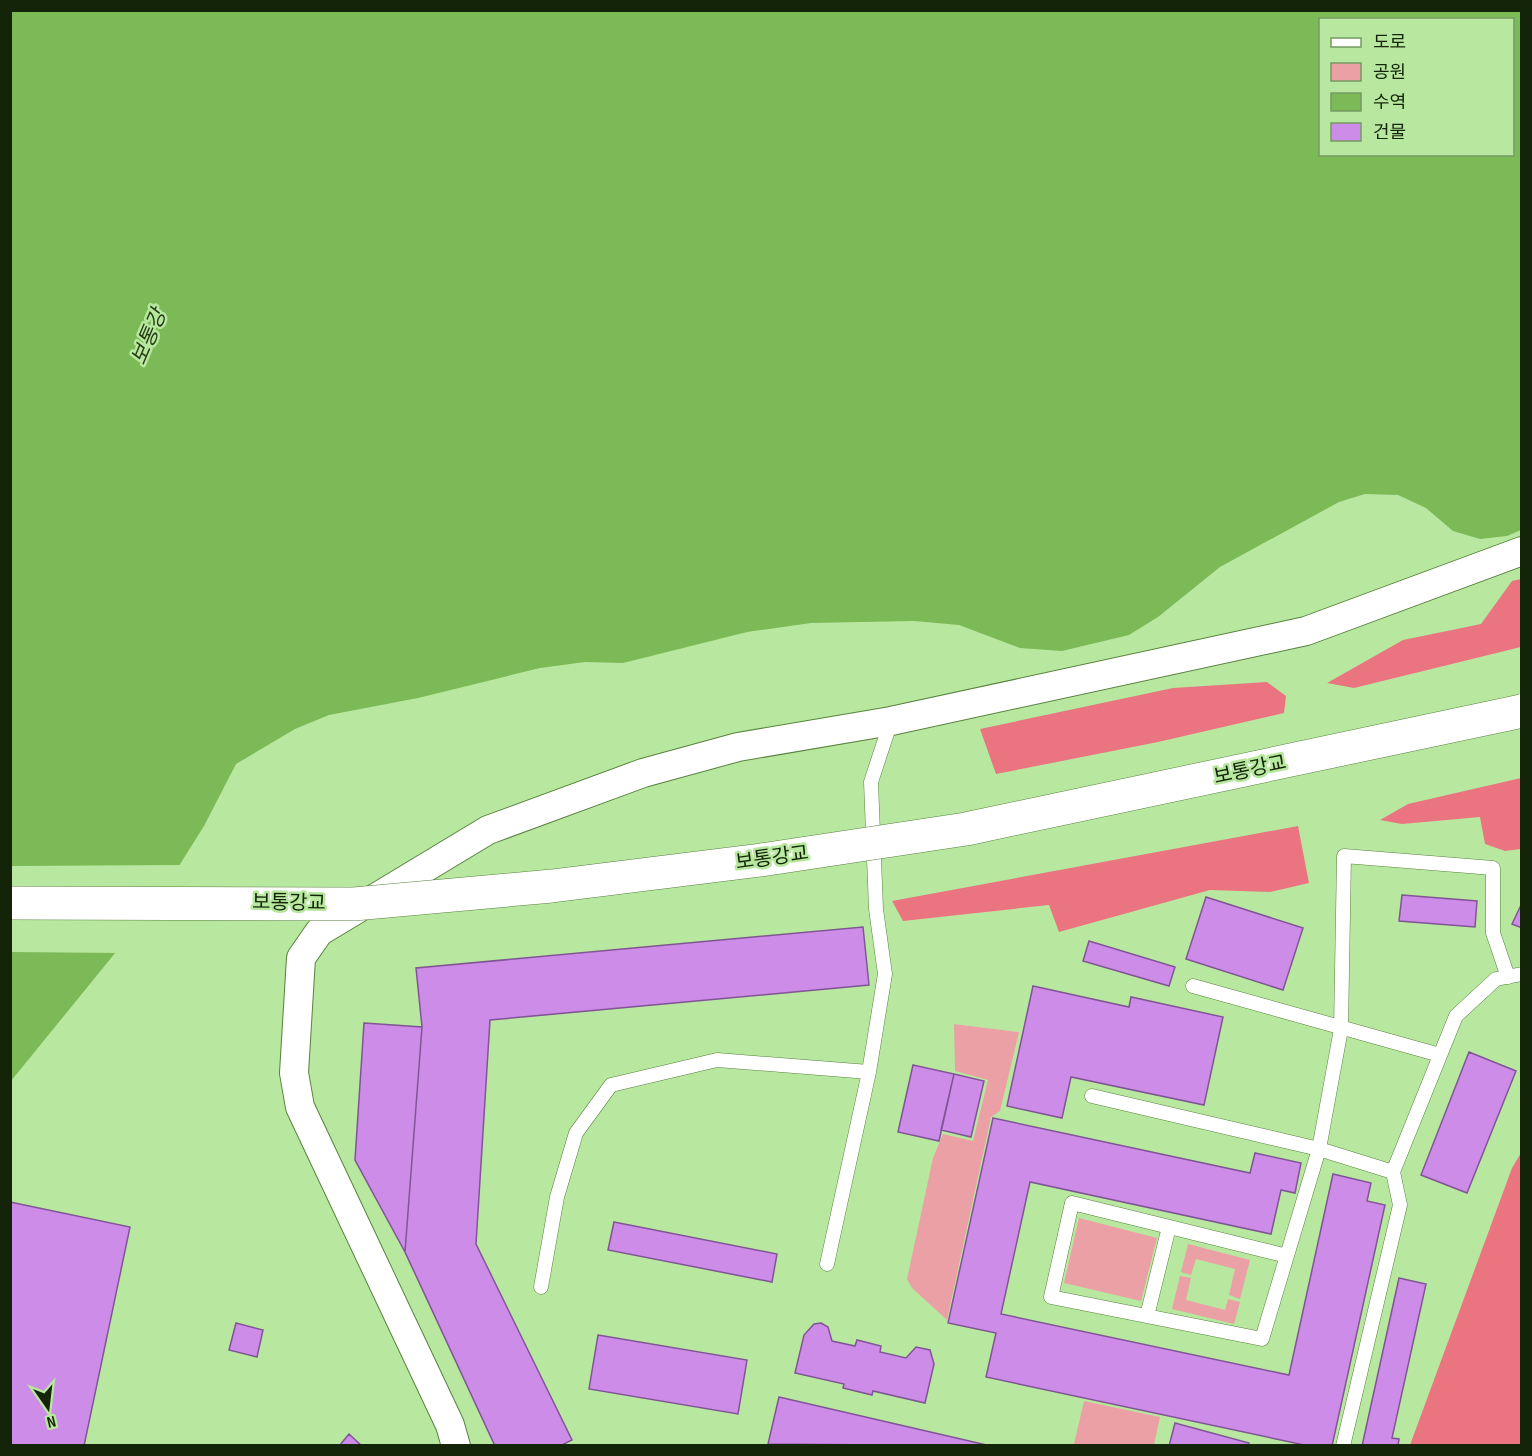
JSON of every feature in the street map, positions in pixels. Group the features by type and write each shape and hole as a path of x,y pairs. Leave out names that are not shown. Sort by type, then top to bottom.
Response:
{"highway":[{"name":"보통강교","path":"10,903 354,904 552,886 738,863 966,829 1521,711"}],"street":[{"path":"456,1446 450,1425 300,1107 294,1073 301,958 319,932 488,830 643,773 738,747 891,721 1306,631 1521,551"}],"lane":[{"path":"827,1264 869,1072 885,974 876,909 871,782 891,721"},
{"path":"1287,1256 1072,1203 1051,1297 1262,1339 1287,1256 1319,1149 1341,1029 1344,856 1492,868 1493,933 1514,976 1496,979 1456,1016 1393,1172 1400,1205 1343,1446"},
{"path":"1193,986 1440,1055"},
{"path":"541,1287 557,1197 576,1133 611,1085 717,1060 869,1072"},
{"path":"1092,1096 1319,1149 1393,1172"},
{"path":"1147,1316 1169,1227"}],"green space":[{"path":"954,1024 1019,1032 1000,1111 991,1117 947,1320 912,1288 907,1279 933,1158 943,1134 973,1141 988,1080 955,1071"},
{"path":"1079,1218 1157,1238 1141,1301 1064,1283"},
{"path":"1188,1244 1250,1260 1240,1299 1229,1295 1235,1269 1196,1259 1191,1275 1181,1272"},
{"path":"1180,1276 1191,1278 1186,1300 1225,1310 1228,1299 1240,1302 1234,1324 1172,1309"},
{"path":"1084,1401 1160,1417 1154,1445 1074,1444"}],"shaded area":[{"path":"1521,579 1521,647 1354,688 1327,683 1403,640 1481,624 1512,581"},
{"path":"1267,682 1286,696 1284,713 1158,742 996,774 980,729 1173,688"},
{"path":"1521,778 1521,849 1505,851 1485,844 1480,817 1402,824 1380,820 1408,804"},
{"path":"1298,826 1309,883 1270,892 1210,890 1059,932 1049,905 903,921 892,901"},
{"path":"1521,1153 1521,1445 1410,1445 1512,1168"}],"water":[{"name":"보통강","path":"11,11 1521,11 1521,530 1507,536 1480,539 1453,531 1426,508 1398,495 1365,494 1339,502 1220,567 1158,617 1129,635 1062,651 1020,648 959,625 914,621 811,623 747,632 623,663 585,662 540,668 418,698 329,715 295,729 236,764 204,826 155,904 11,1081"}],"pier":[{"path":"183,865 158,906 121,953 11,952 11,866"}],"building":[{"path":"1402,895 1477,901 1475,927 1399,921"},
{"path":"1206,897 1303,928 1283,990 1186,959"},
{"path":"1522,903 1522,928 1512,924"},
{"path":"863,927 869,985 490,1020 476,1244 572,1440 560,1446 495,1446 405,1252 422,1027 416,968"},
{"path":"1089,941 1175,967 1169,986 1083,961"},
{"path":"1033,986 1129,1007 1131,997 1223,1017 1204,1105 1071,1077 1062,1118 1007,1106"},
{"path":"364,1023 422,1027 405,1252 355,1160"},
{"path":"1469,1052 1516,1071 1467,1193 1421,1175"},
{"path":"913,1065 954,1074 939,1141 898,1132"},
{"path":"954,1074 984,1081 971,1137 941,1130"},
{"path":"993,1118 1250,1173 1255,1153 1301,1163 1295,1193 1281,1190 1271,1234 1030,1182 1001,1314 1289,1375 1333,1174 1371,1183 1367,1201 1385,1205 1332,1446 1309,1446 986,1377 996,1333 948,1323"},
{"path":"10,1202 130,1227 84,1446 10,1446"},
{"path":"614,1222 777,1254 772,1282 608,1250"},
{"path":"1399,1278 1426,1284 1392,1438 1399,1439 1398,1446 1362,1446"},
{"path":"236,1323 263,1330 257,1357 229,1350"},
{"path":"821,1323 828,1327 832,1341 855,1346 857,1340 881,1346 880,1352 906,1358 916,1347 930,1350 934,1364 925,1403 873,1391 872,1395 843,1388 844,1384 795,1373 804,1335 814,1324"},
{"path":"598,1335 747,1360 738,1414 589,1389"},
{"path":"779,1397 991,1446 768,1444"},
{"path":"1175,1423 1249,1443 1248,1446 1169,1446"},
{"path":"349,1434 362,1446 339,1446"}]}
